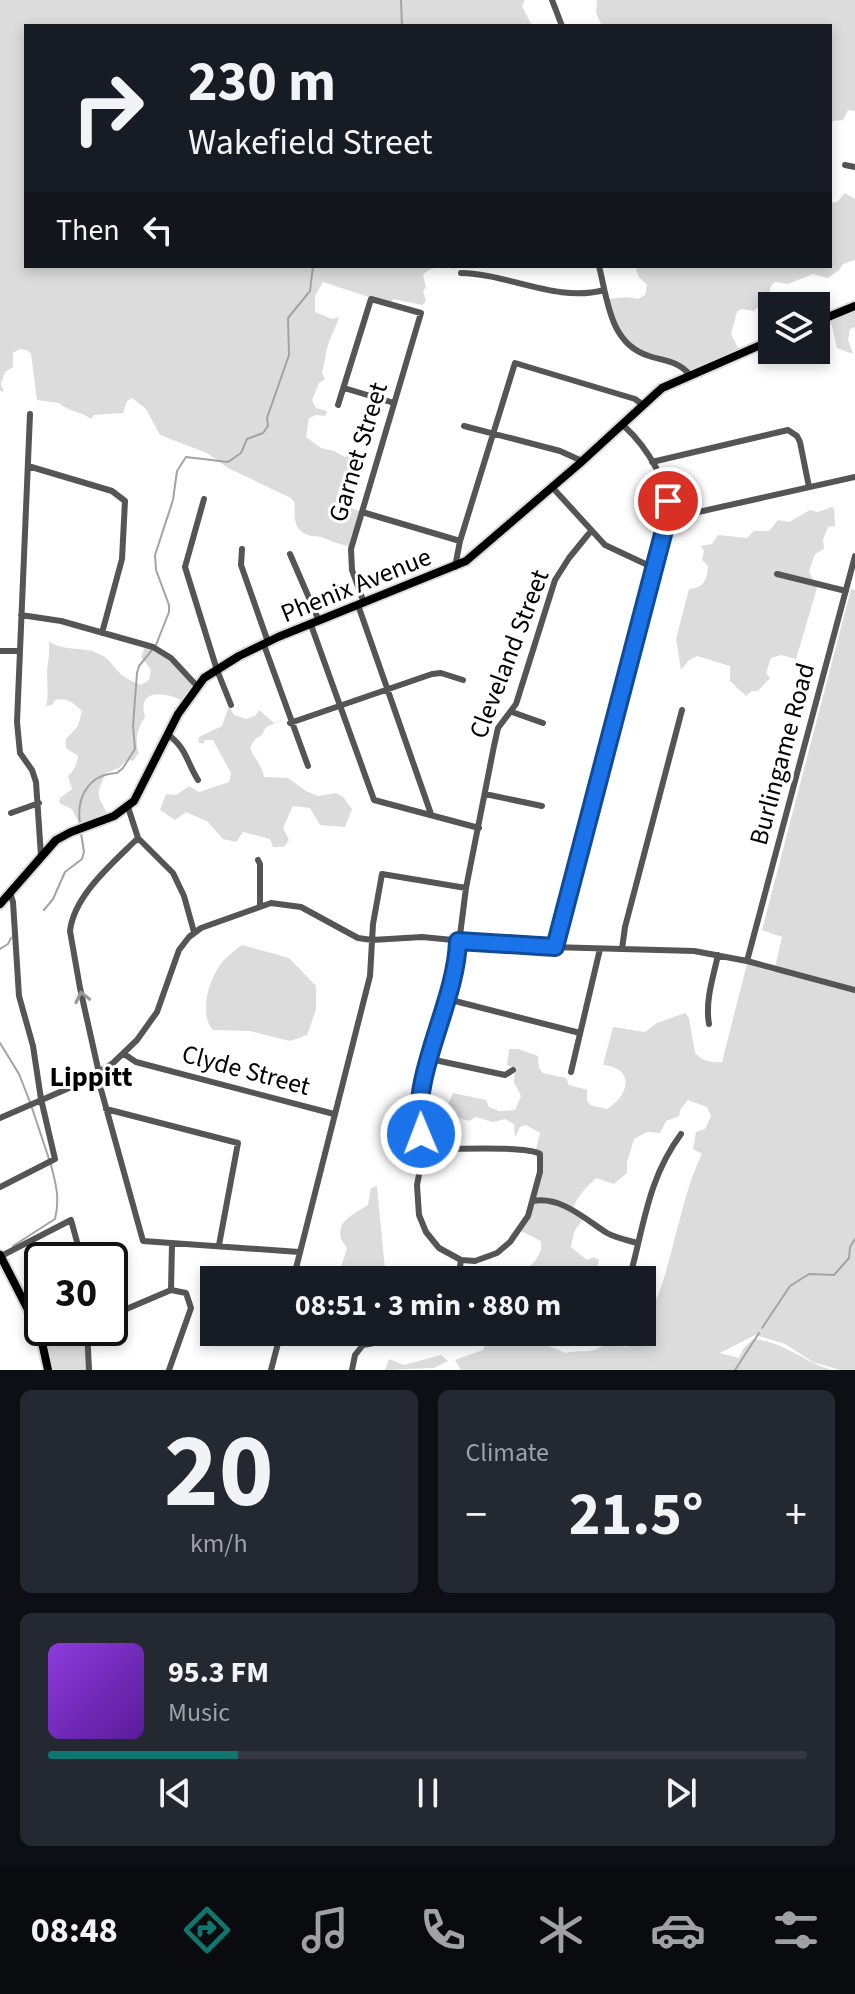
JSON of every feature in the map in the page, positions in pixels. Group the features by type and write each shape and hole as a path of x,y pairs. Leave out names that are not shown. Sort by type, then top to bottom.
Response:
{"main road":[{"path":"830,316 855,306"},
{"name":"Phenix Avenue","path":"128,807 197,686 217,670 266,644 455,567 484,547 662,388 758,346"},
{"path":"0,904 41,856 64,835 114,816 128,807"},
{"path":"0,1256 24,1300"},
{"path":"43,1346 48,1370"}],"street":[{"path":"552,0 561,24"},
{"path":"845,165 855,167"},
{"path":"599,268 616,329 625,344 642,354 683,366 689,374"},
{"path":"461,273 489,275 577,295 604,290"},
{"name":"Garnet Street","path":"344,388 371,299 421,313 350,561 388,689 431,814"},
{"path":"455,567 460,541 515,363 635,399 643,405"},
{"path":"675,363 680,378"},
{"path":"338,405 344,388 394,403"},
{"path":"30,414 17,722 20,753 32,770 39,803 38,849 41,856"},
{"path":"555,947 667,519 668,501 652,462 635,436 623,425"},
{"path":"464,426 560,451 582,461"},
{"path":"652,462 788,430 798,438 809,487"},
{"path":"28,466 118,494 125,501 120,569 102,633"},
{"path":"667,519 855,477"},
{"path":"552,487 611,549 654,568"},
{"path":"204,499 185,567 231,705"},
{"path":"362,512 460,541"},
{"name":"Cleveland Street","path":"423,1149 418,1107 447,999 498,728 512,712 555,580 591,531"},
{"path":"242,549 243,572 290,723 308,766"},
{"path":"290,554 374,800 479,828"},
{"name":"Burlingame Road","path":"747,961 855,556"},
{"path":"777,574 846,591"},
{"path":"21,615 47,618 157,649 171,658 197,686"},
{"path":"0,651 18,651"},
{"path":"290,723 438,672 463,680"},
{"path":"622,949 625,927 682,710"},
{"path":"512,712 543,723"},
{"path":"167,734 181,744 198,780"},
{"path":"485,794 542,806"},
{"path":"11,813 39,803"},
{"path":"128,807 138,838 173,873 184,896 194,932"},
{"path":"138,838 85,894 71,922 71,939 106,1109 143,1241 299,1252"},
{"path":"258,860 260,905"},
{"path":"334,1114 370,976 382,874 466,888"},
{"path":"0,1187 55,1159 18,985 10,893"},
{"path":"0,1118 98,1074 124,1054 157,1012 179,950 194,932 260,905 294,905 347,934 372,940 422,937 555,947 694,951 747,961 855,990"},
{"path":"571,1072 600,949"},
{"path":"709,1024 707,1011 718,955"},
{"path":"447,999 580,1033"},
{"name":"Clyde Street","path":"124,1054 136,1062 334,1114 296,1266"},
{"path":"430,1059 505,1075 513,1070"},
{"path":"106,1109 238,1143 219,1245"},
{"path":"632,1266 655,1178 681,1134"},
{"path":"518,1148 536,1150 540,1154 540,1172 533,1201 522,1228 502,1249 481,1260 461,1260 439,1248 422,1223 417,1185 423,1149 518,1148"},
{"path":"533,1201 562,1205 585,1216 611,1235 637,1243"},
{"path":"28,1242 71,1220 77,1242"},
{"path":"0,1256 24,1244"},
{"path":"171,1290 172,1244"},
{"path":"460,1266 461,1260"},
{"path":"128,1308 171,1290 186,1293 191,1308 169,1370"},
{"path":"86,1346 89,1370"},
{"path":"271,1370 277,1346"},
{"path":"352,1370 355,1355 362,1346"}],"shaded area":[{"path":"0,0 525,0 522,6 531,24 24,24 24,268 434,268 423,275 426,301 422,305 393,299 390,304 323,282 315,296 315,312 332,319 339,317 326,351 322,373 325,379 319,383 312,400 316,408 327,411 325,416 309,418 306,437 321,448 345,457 351,455 353,460 348,480 339,488 337,497 346,506 362,512 351,547 303,533 296,522 295,503 291,498 228,468 207,453 160,435 146,409 132,398 127,401 123,413 94,415 91,419 59,403 37,400 31,354 27,350 20,349 13,353 13,367 5,372 1,384 4,392 0,391"},
{"path":"597,0 855,0 855,111 848,110 843,120 832,122 832,24 601,24 596,13"},
{"path":"845,193 855,199 855,260 843,264 828,278 813,274 788,284 775,282 769,292 758,292 758,307 754,311 741,309 737,312 731,334 740,352 691,373 676,364 650,358 627,347 618,331 608,299 638,299 645,295 647,285 636,268 832,268 832,203 837,202"},
{"path":"855,306 855,327 850,329 848,340 853,354 837,348 830,315"},
{"path":"832,507 835,526 828,527 823,540 824,549 815,554 809,571 817,588 796,659 781,655 771,658 766,673 770,678 758,691 746,696 730,681 730,666 697,656 681,670 676,639 689,589 701,585 708,571 702,560 704,551 701,546 712,544 718,535 747,538 754,531 769,531 778,520 789,522 810,510 818,512"},
{"path":"851,589 855,590 855,1370 840,1370 813,1362 785,1344 755,1335 720,1353 739,1358 753,1339 784,1348 812,1362 832,1370 461,1370 455,1360 483,1350 485,1346 548,1346 566,1353 591,1351 602,1346 656,1346 656,1299 692,1177 702,1154 693,1149 696,1132 705,1129 711,1116 707,1107 688,1100 679,1116 666,1121 660,1133 647,1132 634,1139 627,1173 614,1184 596,1178 585,1189 572,1211 583,1219 574,1232 571,1247 587,1260 594,1257 599,1260 598,1266 530,1266 539,1255 541,1241 521,1231 528,1217 541,1155 536,1149 540,1133 526,1125 520,1127 515,1137 514,1124 505,1119 493,1122 476,1117 469,1121 459,1118 450,1121 445,1111 453,1093 486,1100 489,1107 499,1111 515,1110 521,1096 514,1082 515,1068 507,1065 509,1049 518,1049 538,1056 539,1068 543,1073 566,1078 569,1085 587,1090 590,1105 607,1109 620,1097 626,1083 621,1071 603,1065 613,1027 645,1032 657,1023 685,1013 689,1018 695,1053 707,1061 722,1062 747,964 774,972 782,937 762,930"},
{"path":"49,642 99,654 123,676 141,685 149,680 151,670 141,657 146,644 155,647 196,684 185,702 156,694 145,700 145,717 137,739 139,753 133,761 128,759 119,768 106,773 100,788 99,796 108,817 81,827 72,809 59,803 60,798 72,789 68,776 75,768 78,756 66,748 66,739 78,726 82,711 63,699 46,706"},
{"path":"229,706 234,715 246,719 255,716 259,710 274,723 288,718 266,727 250,748 264,777 288,778 318,796 336,793 343,797 352,809 345,827 320,825 310,808 293,806 283,828 289,840 284,847 273,847 270,839 243,832 236,842 223,839 207,821 186,812 175,820 160,810 166,794 176,795 189,786 199,792 229,782 231,773 213,740 205,740 203,744 198,742 199,737 222,726"},
{"path":"242,945 289,958 316,986 316,1010 307,1035 290,1041 250,1031 213,1030 206,1016 206,999 211,982 223,961"},
{"path":"377,1186 385,1266 341,1266 347,1248 340,1234 341,1228 344,1222 368,1205 371,1188"},
{"path":"44,1346 88,1346 90,1370 48,1370"},
{"path":"441,1355 448,1361 434,1368 385,1370 389,1359 404,1365"}],"waterway":[{"path":"401,0 402,24"},
{"path":"156,645 169,605 156,570 155,555 173,500 177,471 186,457 228,462 241,453 247,439 263,433 268,426 267,418 289,355 288,318 310,291 313,268"},
{"path":"80,823 80,804 86,789 99,778 117,773 135,749 133,726 137,673 152,650"},
{"path":"44,910 53,899 65,872 82,859 81,833"},
{"path":"0,949 11,938"},
{"path":"0,1043 19,1074 30,1102"},
{"path":"32,1108 49,1159"},
{"path":"13,1246 55,1219 57,1198 51,1165"},
{"path":"762,1328 790,1286 809,1274 834,1275 849,1258 855,1239"},
{"path":"735,1370 759,1333"}],"district":[{"name":"Lippitt","path":"91,1077"}],"route":[{"path":"421,1134 419,1101 447,999 458,941 555,947 651,583 667,519 668,501"}]}
